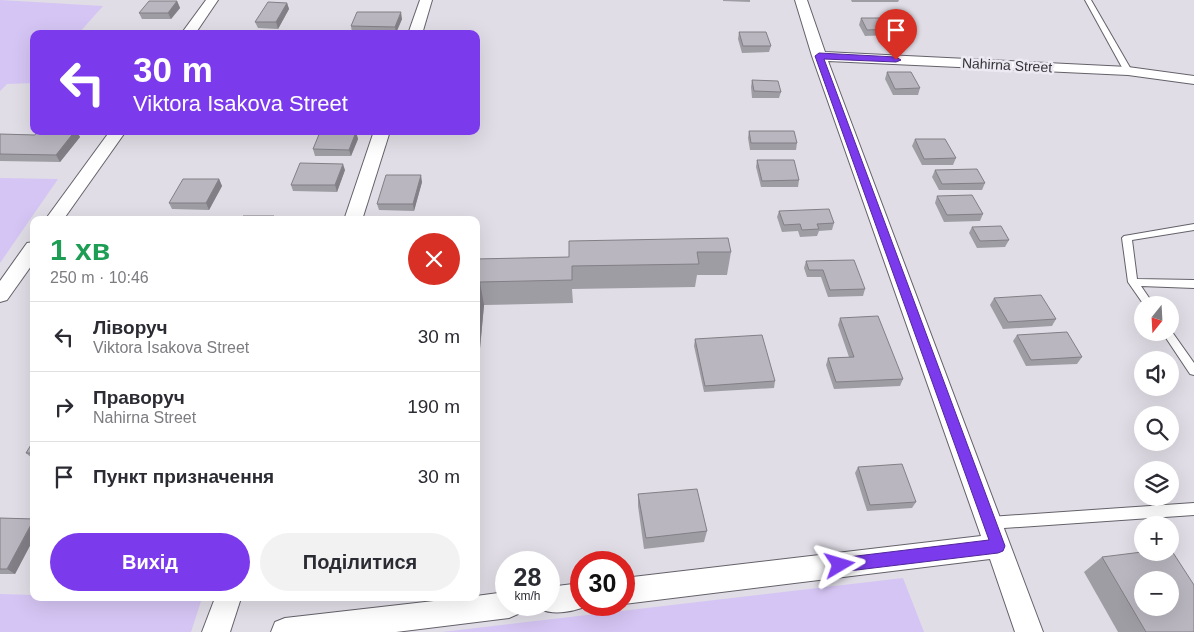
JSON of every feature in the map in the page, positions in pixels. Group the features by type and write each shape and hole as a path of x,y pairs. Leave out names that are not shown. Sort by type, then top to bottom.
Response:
{"street":[{"path":"191,30 212,0"},
{"path":"416,30 426,0"},
{"path":"801,0 819,56 1028,632"},
{"name":"Nahirna Street","path":"819,56 1128,71 1194,80"},
{"path":"57,216 115,135"},
{"path":"354,216 381,135"},
{"path":"0,295 30,254"},
{"path":"635,589 994,534"},
{"path":"216,632 227,601"},
{"path":"284,632 495,607"}],"lane":[{"path":"1088,0 1128,71"},
{"path":"1143,296 1133,282 1127,238 1194,227"},
{"path":"1133,282 1194,284"},
{"path":"1174,341 1194,371"},
{"path":"994,534 1194,509"}],"shaded area":[{"path":"0,0 103,6 82,30 30,30 30,83 7,84 0,91"},
{"path":"0,178 58,179 32,216 30,216 30,220 0,263"},
{"path":"903,578 924,632 442,632 579,616 635,616 635,609"},
{"path":"0,594 30,595 30,601 201,601 191,632 0,632"}],"building":[{"path":"149,1 177,1 168,13 139,13"},
{"path":"268,2 287,3 276,22 255,22"},
{"path":"357,12 401,12 395,27 351,26"},
{"path":"861,18 888,18 895,29 867,30"},
{"path":"739,32 766,32 771,46 743,46"},
{"path":"887,72 911,72 920,88 895,89"},
{"path":"752,80 778,81 781,92 754,91"},
{"path":"749,131 794,131 797,143 751,143"},
{"path":"0,134 72,135 56,155 0,154"},
{"path":"319,135 355,135 349,150 313,149"},
{"path":"915,139 945,139 956,158 924,159"},
{"path":"757,160 794,160 799,180 762,181"},
{"path":"300,163 343,164 335,185 291,185"},
{"path":"977,169 985,183 942,184 935,170"},
{"path":"386,175 421,175 413,204 377,204"},
{"path":"183,179 219,179 206,203 169,203"},
{"path":"972,195 983,214 947,215 937,196"},
{"path":"829,209 834,223 817,224 819,229 802,230 800,224 784,225 779,211"},
{"path":"1001,226 1009,240 980,241 972,227"},
{"path":"728,238 731,252 697,252 699,264 572,266 572,280 480,282 480,259 569,257 569,241"},
{"path":"854,260 865,289 830,290 823,270 809,270 806,261"},
{"path":"1041,295 1056,319 1008,322 994,298"},
{"path":"878,316 903,379 836,382 828,358 854,357 840,318"},
{"path":"1067,332 1082,357 1031,360 1017,335"},
{"path":"762,335 775,381 705,386 695,339"},
{"path":"902,464 916,502 870,505 858,467"},
{"path":"697,489 707,531 646,538 638,494"},
{"path":"0,518 30,519 30,526 7,569 0,569"},
{"path":"1134,553 1134,561 1178,561 1194,585 1194,632 1146,632 1137,616 1179,616 1179,571 1134,571 1134,612 1102,557"}],"route":[{"path":"840,565 998,546 819,56 896,60"}]}
